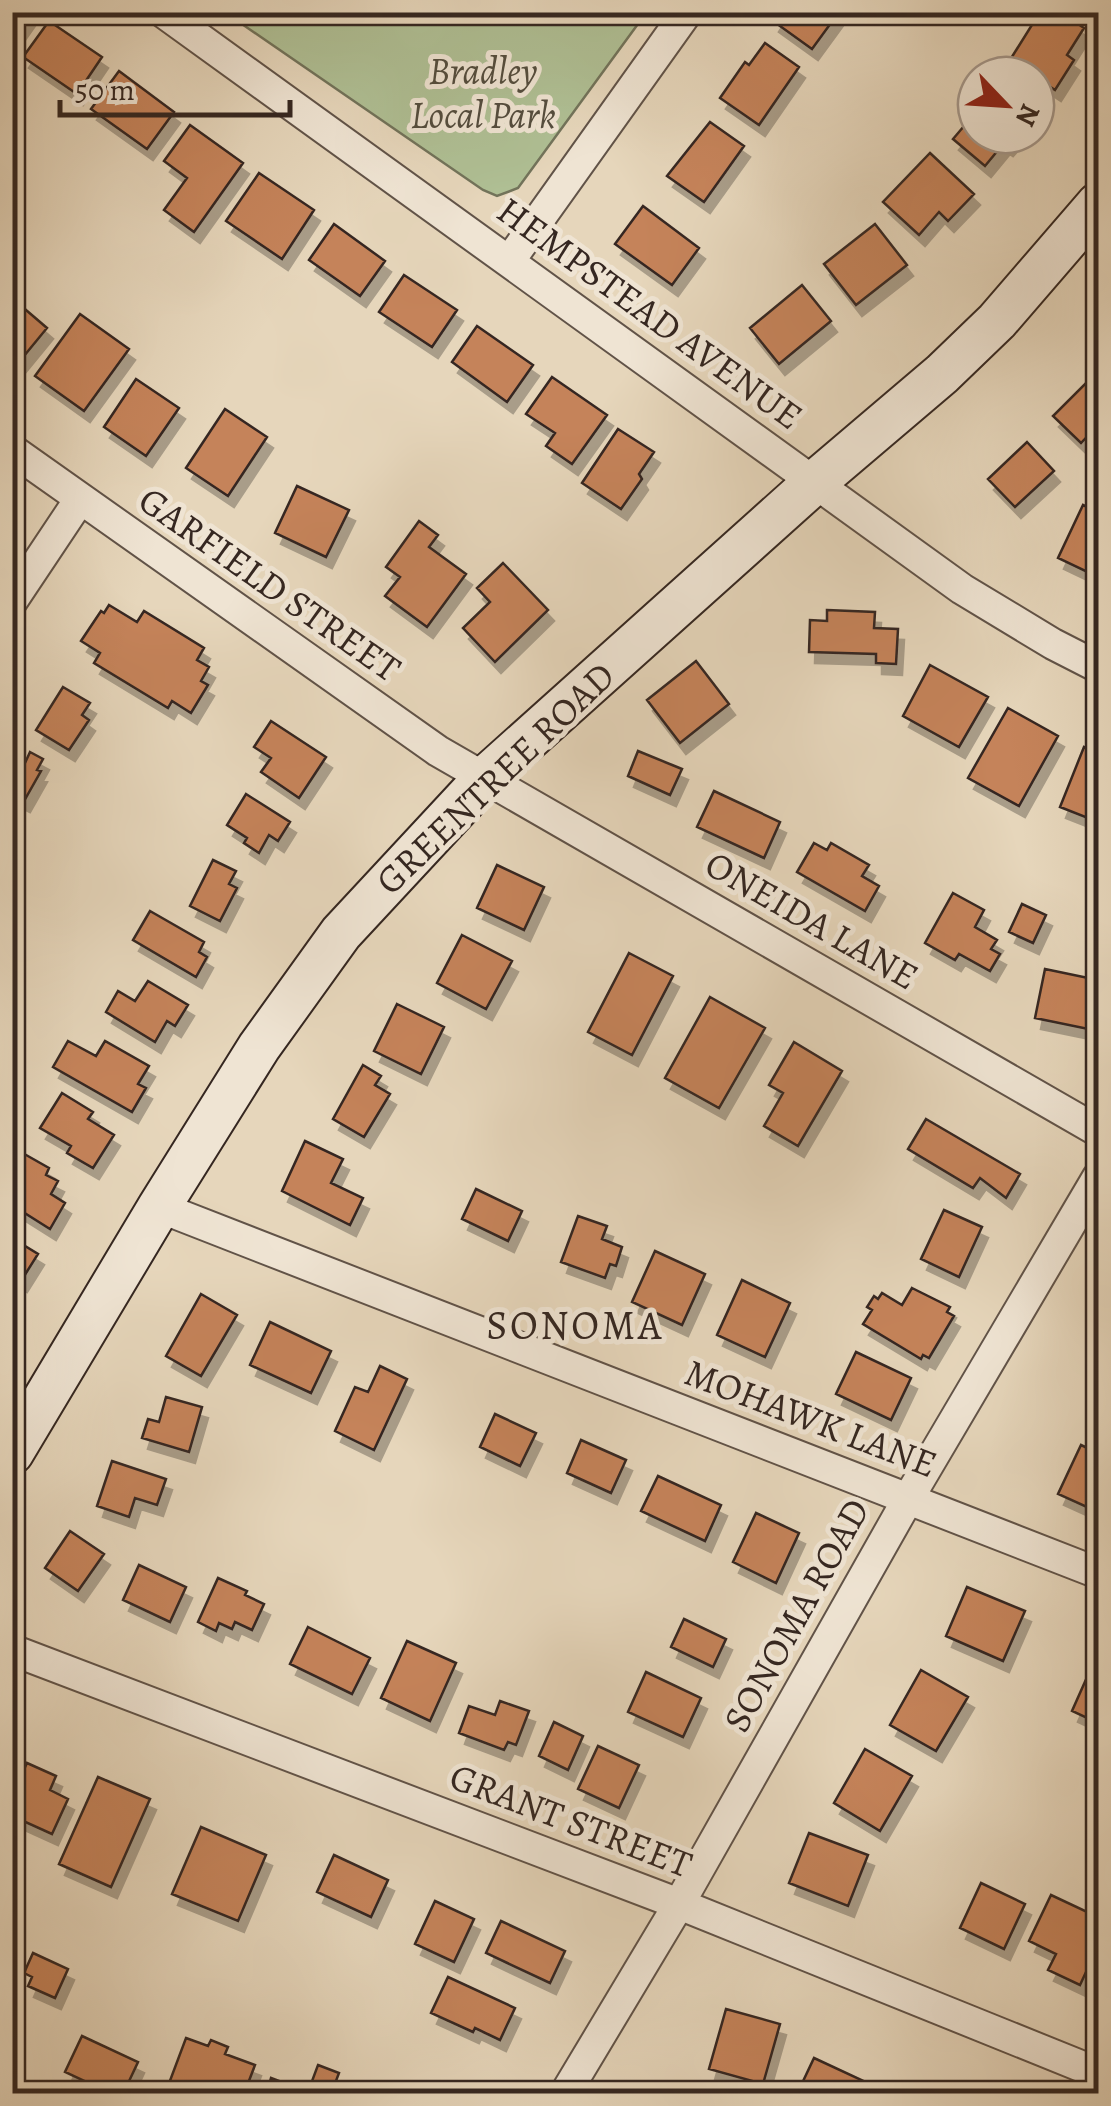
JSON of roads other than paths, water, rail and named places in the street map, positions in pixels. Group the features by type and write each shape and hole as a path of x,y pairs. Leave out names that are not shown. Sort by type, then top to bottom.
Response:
{"street":[{"name":"HEMPSTEAD AVENUE","path":"163,12 962,589 1098,667"},
{"path":"510,260 687,12"},
{"name":"GREENTREE ROAD","path":"12,1453 159,1206 299,987 387,880 486,778 815,482 942,374 997,321 1098,204"},
{"name":"GARFIELD STREET","path":"12,450 438,751 486,778"},
{"path":"12,601 80,499"},
{"name":"ONEIDA LANE","path":"486,778 1098,1132"},
{"name":"SONOMA ROAD","path":"565,2094 679,1904 908,1499 1098,1177"},
{"name":"MOHAWK LANE","path":"159,1206 1098,1573"},
{"name":"GRANT STREET","path":"12,1650 679,1904 1098,2073"}],"district":[{"name":"SONOMA","path":"575,1325"}],"park label":[{"name":"Bradley Local Park","path":"483,92"}]}
